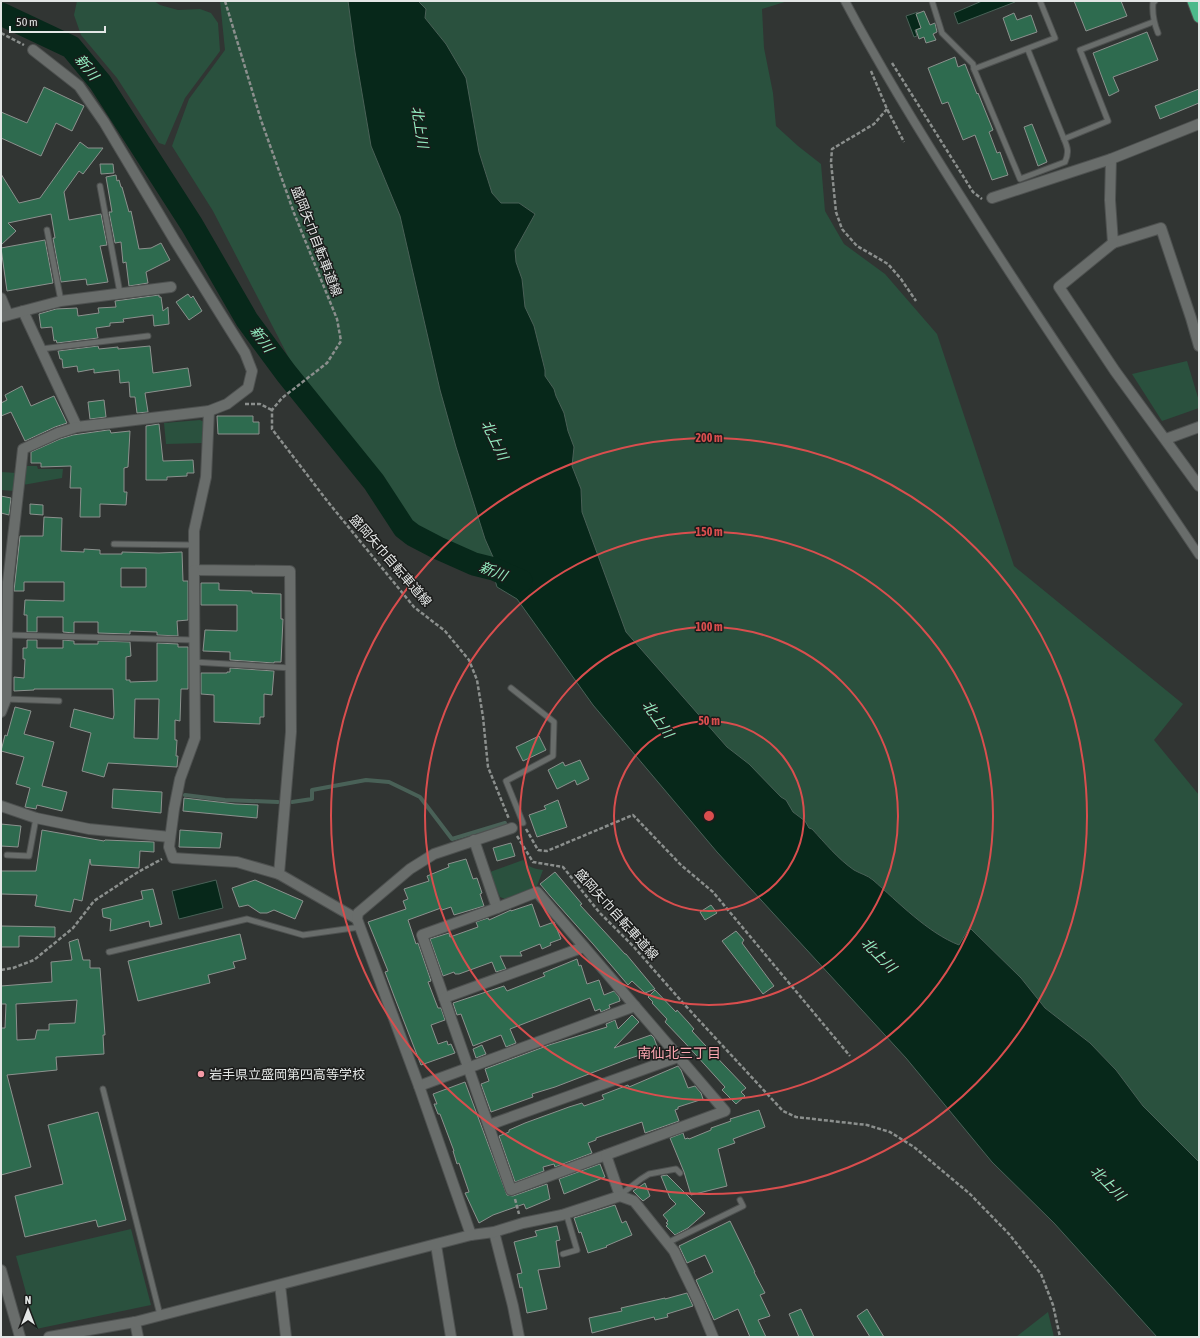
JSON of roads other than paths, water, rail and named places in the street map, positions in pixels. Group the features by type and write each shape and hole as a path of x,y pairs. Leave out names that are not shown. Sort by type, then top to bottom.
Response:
{"highway":[{"path":"1193,1 1199,18"}],"street":[{"path":"845,1 927,143 1001,261 1199,555"},
{"path":"1,712 6,699 8,635 4,610 23,449 58,433 77,427 209,411 227,404 248,388 252,371 245,353 175,241 104,122 79,86 33,50"},
{"path":"992,198 1111,159 1199,124"},
{"path":"1111,159 1110,200 1113,243"},
{"path":"1199,346 1195,316 1162,228 1113,243 1059,287 1115,371 1199,486"},
{"path":"1,298 5,316 60,301 171,287"},
{"path":"23,311 77,427"},
{"path":"209,411 206,477 194,531 195,738 180,779 174,809 169,848 173,858 236,862 278,874 358,923"},
{"path":"1166,439 1199,427"},
{"path":"194,570 290,571 291,732 278,874"},
{"path":"1,806 36,818 89,829 170,837"},
{"path":"471,1235 358,923 358,913 410,869 434,854 512,828"},
{"path":"474,840 497,908"},
{"path":"537,892 725,1111 511,1190 422,935 497,908 537,892"},
{"path":"444,998 584,947"},
{"path":"418,1086 635,1006"},
{"path":"489,1125 678,1057"},
{"path":"606,1155 620,1196"},
{"path":"49,1337 135,1322 471,1235 494,1232 523,1223 566,1213 620,1196 634,1201 674,1251 696,1296 712,1337"},
{"path":"494,1232 513,1306 519,1337"},
{"path":"436,1245 451,1337"},
{"path":"1,1270 20,1337"},
{"path":"280,1284 286,1337"},
{"path":"135,1322 138,1337"}],"lane":[{"path":"932,1 942,33 973,64 1020,179 1065,162 1068,156 1068,149 1028,50"},
{"path":"974,69 1028,50 1055,38 1040,1"},
{"path":"1155,1 1153,3 1153,22 1158,33"},
{"path":"1064,140 1108,121 1080,50 1153,22"},
{"path":"100,186 120,293"},
{"path":"47,230 60,301"},
{"path":"41,349 148,336"},
{"path":"114,544 194,545"},
{"path":"8,635 194,640"},
{"path":"194,662 291,668"},
{"path":"511,688 554,722 553,756 506,781 523,823"},
{"path":"6,699 59,701"},
{"path":"7,855 29,856 36,818"},
{"path":"109,952 247,919 302,935 358,923"},
{"path":"103,1089 160,1315"},
{"path":"620,1196 649,1174 676,1169 680,1173"},
{"path":"667,1243 743,1206 740,1200"},
{"path":"563,1254 577,1250 566,1213"}],"water":[{"name":"北上川","path":"348,1 418,1 426,9 425,18 446,44 466,78 479,152 492,193 501,203 519,203 535,214 515,250 516,262 522,279 525,307 534,326 545,370 545,376 554,389 564,413 568,431 574,447 572,466 581,489 582,512 626,632 727,747 749,764 781,797 786,800 793,812 805,821 809,828 812,829 832,851 854,870 871,878 925,925 947,940 959,945 968,930 971,929 1021,978 1045,1008 1090,1043 1116,1070 1143,1106 1199,1162 1199,1337 1157,1337 1054,1223 992,1162 906,1058 717,852 593,705 517,599 497,587 490,562 493,557 485,539 440,390 400,216 371,146"},
{"path":"982,1 1015,2 958,24 954,13"},
{"path":"918,12 924,27 915,30 917,36 914,37 906,16"},
{"path":"216,880 223,908 179,919 172,891"}],"waterway":[{"name":"新川","path":"1,14 71,47 100,82 192,225 247,320 286,373 374,482 404,528 413,535 438,548 474,564 494,569 521,581"},
{"path":"292,802 312,799 312,790 366,780 389,782 420,797 452,839 505,823"},
{"path":"185,795 225,800 278,802"}],"place":[{"name":"岩手県立盛岡第四高等学校","path":"201,1074"}],"district":[{"name":"南仙北三丁目","path":"679,1053"}]}
